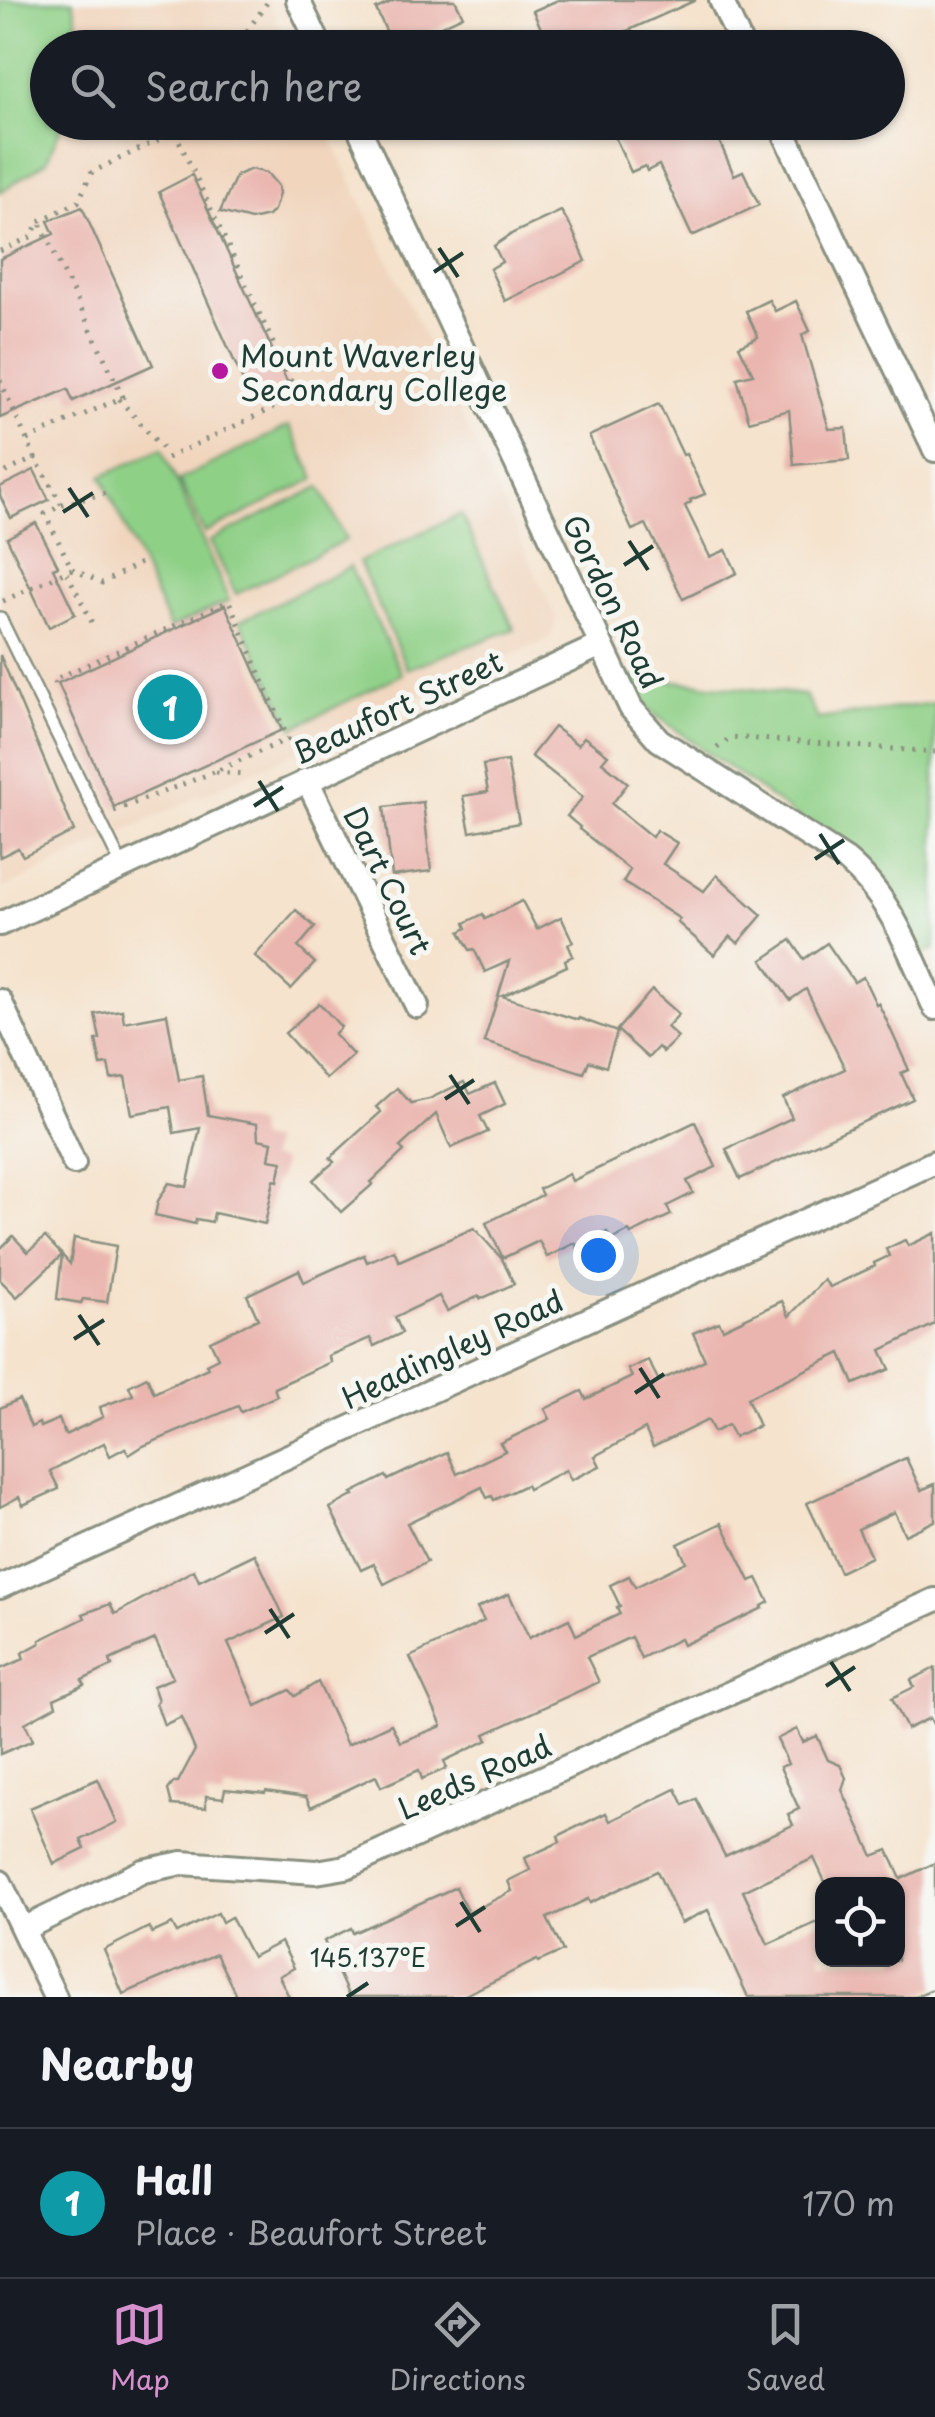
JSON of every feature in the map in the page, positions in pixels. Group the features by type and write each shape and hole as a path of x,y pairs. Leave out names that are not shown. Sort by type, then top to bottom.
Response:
{"street":[{"path":"298,0 312,30"},
{"path":"721,0 735,30"},
{"name":"Gordon Road","path":"364,140 631,708 659,740 863,874 890,911 935,1008"},
{"path":"788,140 935,450"},
{"name":"Beaufort Street","path":"0,924 601,645"},
{"name":"Dart Court","path":"307,780 417,1006"},
{"path":"0,1001 74,1163"},
{"name":"Headingley Road","path":"0,1587 933,1162"},
{"name":"Leeds Road","path":"23,1930 143,1870 182,1863 316,1872 346,1867 935,1600"},
{"path":"0,1882 54,1997"}],"lane":[{"path":"0,618 122,866"}],"path":[{"path":"248,30 269,0"},
{"path":"0,251 31,237 39,221 78,202 92,172 158,140"},
{"path":"167,458 294,398 294,388 179,140"},
{"path":"27,440 123,397 39,221"},
{"path":"0,380 35,458 62,506"},
{"path":"119,399 162,448"},
{"path":"0,476 35,458"},
{"path":"93,624 45,514 109,492"},
{"path":"8,599 69,570 102,583 140,563"},
{"path":"60,697 53,680 229,601 288,739 112,812"},
{"path":"696,764 731,737 935,752"},
{"path":"214,772 247,774"}],"shaded area":[{"name":"Mount Waverley Secondary College","path":"0,0 268,1 281,30 30,30 30,140 332,140 557,619 550,638 0,890"}],"green space":[{"path":"0,0 73,0 79,30 30,30 30,140 56,140 46,162 0,192"},
{"path":"289,426 315,479 205,533 179,480"},
{"path":"162,448 229,601 170,628 102,476"},
{"path":"320,487 346,540 236,594 210,541"},
{"path":"461,514 514,629 407,669 359,562"},
{"path":"350,567 402,674 293,728 240,621"},
{"path":"629,676 805,695 818,719 935,703 935,949 923,954 886,881 647,709"}],"building":[{"path":"395,0 455,0 463,16 433,30 386,30 376,9"},
{"path":"558,0 696,0 629,30 542,30 533,11"},
{"path":"616,140 719,140 734,175 743,171 759,205 692,236 659,165 631,172"},
{"path":"251,169 267,173 278,186 274,210 268,216 251,220 220,212 236,176"},
{"path":"192,175 288,384 252,401 159,192"},
{"path":"82,207 153,365 73,401 68,389 0,418 0,259 54,234 48,221"},
{"path":"561,211 586,261 505,301 490,269 502,262 494,246"},
{"path":"769,300 775,311 796,301 810,331 802,335 829,429 846,428 849,460 794,465 789,410 749,421 737,378 753,374 739,346 758,337 746,311"},
{"path":"659,404 705,494 685,506 710,557 726,550 737,573 683,599 646,524 632,530 589,436"},
{"path":"34,470 49,500 11,518 0,496 0,487"},
{"path":"36,523 58,566 53,568 75,614 49,627 7,538"},
{"path":"225,605 282,730 114,807 58,683"},
{"path":"0,655 74,831 23,856 18,848 0,857"},
{"path":"554,727 578,745 584,737 608,755 602,762 628,783 612,804 652,837 656,830 677,843 663,864 704,891 717,875 762,915 738,943 730,936 714,955 677,922 680,919 623,882 630,870 567,816 583,797 531,756"},
{"path":"507,761 519,823 470,832 463,796 488,792 483,765"},
{"path":"423,802 431,871 392,876 384,807"},
{"path":"522,901 537,929 561,917 573,942 568,944 573,956 565,960 567,966 502,996 617,1032 606,1067 589,1061 584,1073 484,1042 509,961 485,972 460,932 467,928 465,923 483,914 485,919"},
{"path":"296,910 315,927 298,947 315,963 291,989 255,956"},
{"path":"791,940 804,959 827,943 854,982 863,977 909,1070 901,1073 913,1099 740,1179 726,1149 792,1118 783,1098 845,1069 806,989 790,1000 762,960"},
{"path":"652,990 679,1014 667,1027 678,1037 663,1052 658,1047 648,1058 617,1030"},
{"path":"319,1003 341,1027 334,1034 353,1055 326,1079 285,1033"},
{"path":"122,1010 124,1022 167,1014 179,1080 202,1076 208,1115 257,1124 258,1139 272,1142 269,1159 282,1161 265,1224 214,1213 212,1222 196,1219 195,1224 155,1215 169,1183 187,1187 200,1128 174,1133 170,1107 132,1114 125,1077 111,1079 108,1064 101,1065 96,1040 100,1039 95,1014"},
{"path":"464,1082 470,1094 495,1083 505,1104 480,1116 488,1132 451,1148 436,1114 400,1147 404,1151 373,1184 341,1212 313,1180 334,1162 330,1158 381,1112 376,1107 397,1088 411,1103"},
{"path":"695,1122 716,1167 687,1181 693,1193 667,1206 671,1215 631,1234 629,1231 611,1240 607,1232 547,1257 539,1241 503,1258 486,1223 542,1195 539,1189 569,1174 572,1181"},
{"path":"474,1228 502,1259 514,1284 447,1311 439,1296 395,1317 402,1333 374,1346 370,1338 328,1356 331,1362 274,1388 277,1396 241,1412 238,1406 129,1455 125,1448 110,1456 104,1443 50,1471 59,1489 23,1505 19,1497 0,1507 0,1408 19,1399 31,1427 59,1419 65,1435 103,1417 100,1407 133,1395 129,1386 147,1377 154,1393 208,1368 206,1364 218,1358 210,1341 258,1319 247,1295 299,1270 304,1282 364,1255 367,1262 394,1250 399,1261"},
{"path":"935,1233 935,1324 881,1350 890,1369 854,1384 841,1353 747,1398 759,1426 734,1437 728,1425 714,1432 708,1420 653,1447 645,1429 595,1456 600,1466 571,1480 566,1470 494,1500 492,1496 487,1498 482,1487 407,1523 427,1562 384,1584 374,1564 361,1570 330,1508 352,1493 447,1452 457,1474 505,1451 500,1443 550,1419 545,1409 582,1391 586,1399 632,1377 628,1369 648,1360 659,1381 705,1360 693,1333 719,1322 723,1329 782,1301 789,1316 824,1280 830,1287 875,1266 874,1263 889,1256 886,1249 905,1240 908,1246"},
{"path":"13,1236 28,1252 45,1237 62,1255 17,1297 0,1280 0,1249"},
{"path":"74,1238 116,1246 107,1302 57,1299 62,1255 70,1264"},
{"path":"906,1458 921,1490 935,1484 935,1521 905,1535 894,1512 858,1529 871,1557 840,1572 807,1503"},
{"path":"722,1523 750,1581 757,1578 769,1602 763,1608 683,1645 680,1639 641,1658 631,1637 587,1657 599,1682 485,1734 488,1740 444,1761 447,1768 422,1779 419,1770 381,1787 376,1776 311,1807 306,1797 225,1789 223,1798 206,1796 206,1808 172,1805 168,1790 178,1782 195,1750 181,1717 164,1725 156,1703 153,1686 173,1678 155,1639 110,1660 112,1666 82,1680 85,1685 54,1699 56,1706 25,1723 33,1740 0,1754 0,1669 24,1659 22,1653 85,1618 83,1614 110,1604 115,1614 194,1570 199,1581 255,1554 284,1617 228,1643 256,1706 290,1690 295,1696 318,1682 347,1745 391,1724 400,1742 442,1726 410,1657 484,1621 477,1608 509,1594 529,1638 569,1619 576,1635 620,1614 610,1585 629,1576 635,1587 686,1562 678,1544"},
{"path":"935,1668 935,1728 930,1718 907,1729 892,1698 914,1687 911,1680"},
{"path":"797,1729 803,1742 817,1736 828,1760 840,1765 846,1778 842,1790 873,1856 888,1850 900,1877 823,1877 814,1858 743,1891 768,1944 815,1923 815,1967 905,1967 905,1877 935,1863 935,1988 914,1997 748,1997 708,1910 681,1923 657,1871 590,1903 588,1899 547,1918 563,1951 461,1997 349,1997 324,1941 351,1928 353,1933 456,1887 468,1913 512,1891 508,1881 530,1870 525,1858 560,1842 558,1836 606,1813 610,1821 676,1789 684,1805 696,1799 725,1856 793,1825 788,1814 799,1809 780,1767 788,1764 777,1739"},
{"path":"98,1779 117,1822 81,1840 85,1849 54,1864 30,1808"},
{"path":"218,1913 222,1922 231,1917 252,1957 281,1942 294,1968 279,1976 289,1997 237,1997 216,1954 123,1994 104,1950 149,1927 152,1933 172,1924 177,1933"}],"place":[{"name":"Mount Waverley Secondary College","path":"220,371"},
{"name":"Hall","path":"170,707"}]}
